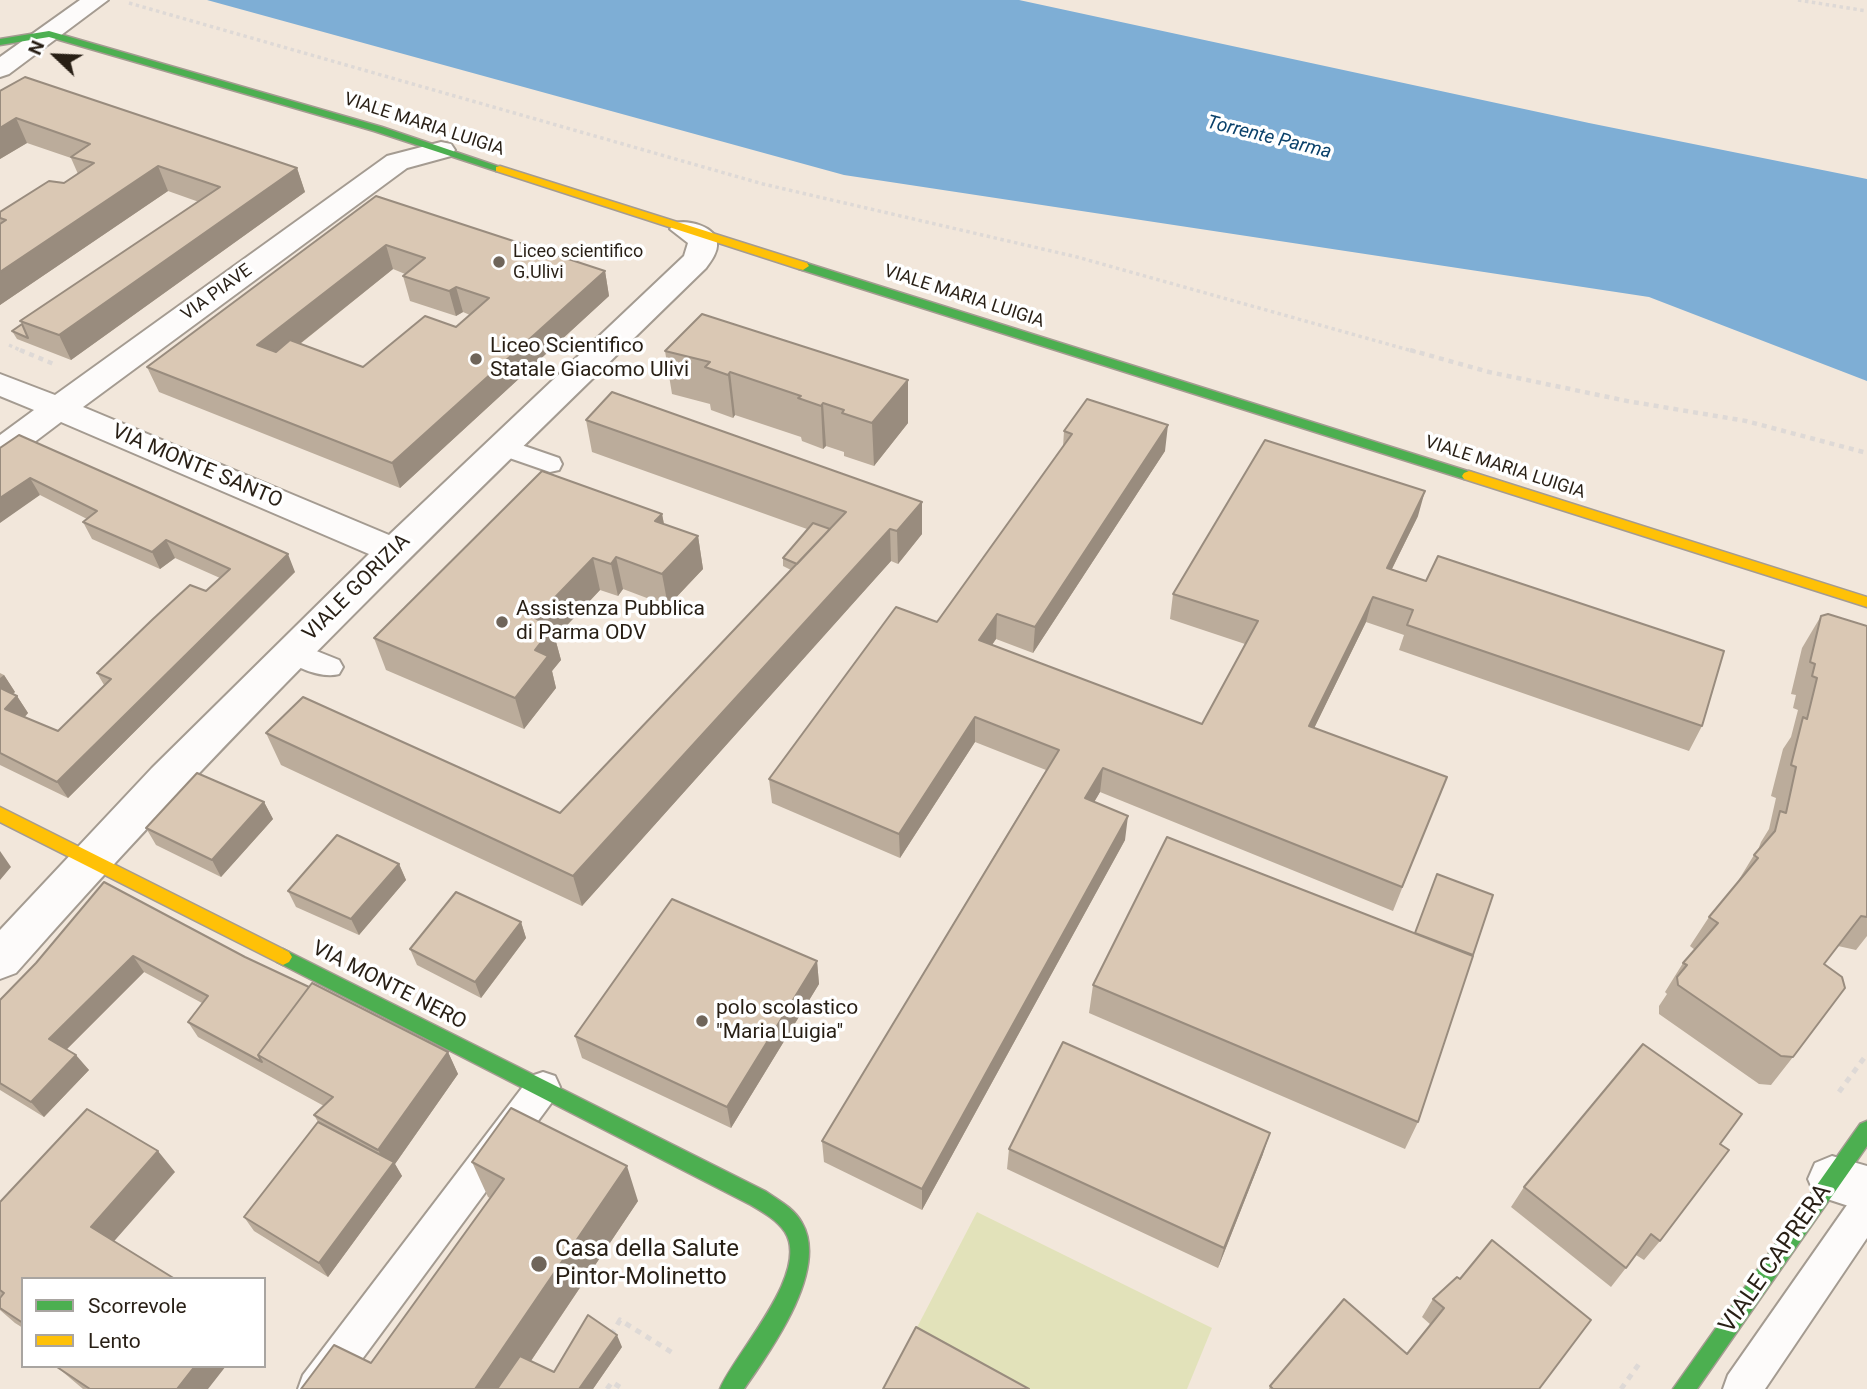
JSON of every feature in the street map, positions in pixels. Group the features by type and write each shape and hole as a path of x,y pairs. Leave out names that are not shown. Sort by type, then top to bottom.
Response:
{"street":[{"path":"0,69 86,7"},
{"path":"0,42 49,34"},
{"name":"VIALE MARIA LUIGIA","path":"49,34 378,129 685,229 1867,602"},
{"name":"VIA PIAVE","path":"0,451 397,162 441,150"},
{"name":"VIALE GORIZIA","path":"0,960 89,858 293,652 699,257 703,240 685,229"},
{"name":"VIA MONTE SANTO","path":"0,384 394,551"},
{"name":"VIA MONTE NERO","path":"0,814 543,1087 758,1198 785,1217 798,1236 801,1259 784,1304 731,1389"},
{"name":"VIALE CAPRERA","path":"1684,1389 1855,1192 1867,1130"}],"lane":[{"path":"504,447 550,464"},
{"path":"293,652 329,667"},
{"path":"317,1389 543,1087"},
{"name":"VIALE CAPRERA","path":"1742,1389 1855,1192"}],"path":[{"path":"118,0 763,184 1077,257 1489,372 1627,401 1746,421 1867,453"},
{"path":"1798,0 1867,11"},
{"path":"609,1338 620,1320 676,1355"},
{"path":"607,1389 612,1382 623,1389"}],"green space":[{"path":"977,1212 1212,1328 1187,1389 1005,1389 911,1339"}],"water":[{"name":"Torrente Parma","path":"207,0 1019,0 1589,123 1867,179 1867,381 1649,297 844,175"}],"building":[{"path":"25,77 297,168 59,335 20,321 220,187 158,166 0,272 0,224 6,220 0,218 0,212 49,181 64,183 94,163 71,157 90,144 16,118 0,128 0,91"},
{"name":"Liceo Scientifico Statale Giacomo Ulivi","path":"376,196 605,271 392,463 147,367","holes":["386,245 425,258 403,276 449,291 456,287 489,298 456,327 425,316 363,367 290,340 276,352 257,345"]},
{"path":"702,314 908,380 872,423 842,413 844,410 823,403 821,406 798,398 801,396 730,372 728,375 705,367 710,362 665,351"},
{"path":"22,324 28,338 12,331"},
{"path":"612,392 922,502 897,531 890,529 573,876 266,733 303,697 560,813 846,512 586,420"},
{"path":"1087,399 1168,425 1035,627 997,614 979,640 1202,724 1258,621 1173,594 1265,440 1425,491 1387,568 1426,581 1438,556 1724,651 1702,726 1407,625 1413,610 1373,597 1309,726 1447,777 1402,887 1103,768 1085,798 1128,816 922,1189 822,1141 1059,750 975,717 899,834 769,779 896,607 937,622 1072,434 1064,431"},
{"path":"19,435 288,554 57,782 0,753 0,688 17,696 5,709 58,731 111,679 97,673 153,619 190,585 206,591 230,569 166,540 152,552 83,522 97,511 30,478 0,498 0,448"},
{"name":"Assistenza Pubblica di Parma ODV","path":"542,471 662,514 655,521 698,536 662,574 616,557 611,564 593,558 535,618 552,628 535,650 548,656 515,698 374,638"},
{"path":"813,523 830,529 797,564 783,558"},
{"path":"1828,614 1867,626 1867,917 1861,916 1824,964 1842,977 1845,988 1793,1057 1781,1056 1678,985 1677,977 1687,965 1683,963 1718,923 1709,917 1758,858 1754,855 1775,831 1780,811 1786,813 1796,767 1791,765 1803,717 1807,719 1817,678 1812,676 1815,664 1810,662 1821,616"},
{"path":"197,773 264,802 212,860 146,828"},
{"path":"337,835 399,864 351,919 288,891"},
{"path":"1167,837 1473,956 1418,1122 1093,985"},
{"path":"1437,874 1493,895 1473,955 1415,933"},
{"path":"104,882 245,957 309,987 258,1055 262,1062 188,1022 208,996 133,956 49,1039 76,1055 31,1102 0,1083 0,1000 36,963"},
{"path":"456,892 521,922 475,982 410,949"},
{"name":"polo scolastico \"Maria Luigia\"","path":"672,899 817,961 727,1107 575,1036"},
{"path":"312,983 448,1052 378,1150 314,1115 333,1097 258,1055"},
{"path":"1063,1042 1270,1133 1224,1248 1009,1149"},
{"path":"1643,1044 1742,1114 1720,1144 1729,1150 1660,1241 1651,1234 1626,1268 1524,1187"},
{"path":"511,1108 627,1166 475,1389 301,1389 334,1345 371,1363 504,1179 472,1162"},
{"path":"87,1109 158,1151 91,1227 172,1277 21,1277 21,1322 0,1308 0,1298 4,1293 0,1290 0,1202"},
{"path":"318,1122 394,1162 319,1263 244,1217"},
{"path":"1492,1240 1591,1320 1539,1389 1273,1389 1270,1386 1344,1299 1407,1354 1444,1308 1433,1299 1457,1277 1460,1279"},
{"path":"588,1315 617,1335 579,1389 497,1389 520,1356 554,1372"},
{"path":"916,1327 1029,1389 883,1389"},
{"path":"58,1368 193,1368 177,1389 90,1389"}],"traffic: fast":[{"path":"0,42 49,34 378,129 500,169"},
{"path":"803,266 1469,476"},
{"path":"283,957 758,1198 786,1218 797,1234 799,1252 796,1272 779,1315 731,1389"},
{"path":"1684,1389 1867,1130"}],"traffic: slow":[{"path":"500,169 803,266"},
{"path":"1469,476 1867,602"},
{"path":"0,814 283,957"}],"place":[{"name":"Liceo scientifico G.Ulivi","path":"499,262"},
{"name":"Liceo Scientifico Statale Giacomo Ulivi","path":"476,359"},
{"name":"Assistenza Pubblica di Parma ODV","path":"502,622"},
{"name":"polo scolastico \"Maria Luigia\"","path":"702,1021"},
{"name":"Casa della Salute Pintor-Molinetto","path":"539,1264"}]}
